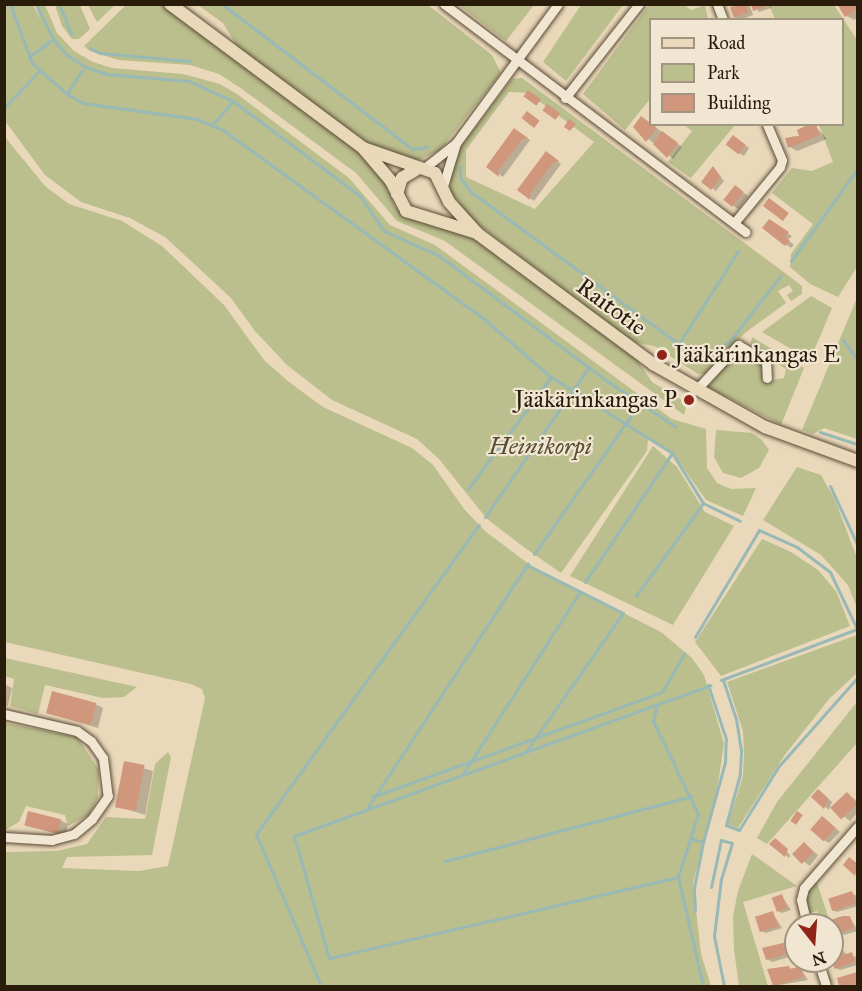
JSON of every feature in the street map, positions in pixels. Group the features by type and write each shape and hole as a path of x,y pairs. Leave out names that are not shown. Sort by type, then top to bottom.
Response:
{"main road":[{"name":"Raitotie","path":"170,4 363,148 391,180 406,211 426,215 478,234"},
{"name":"Raitotie","path":"363,148 435,173 444,189 478,234 644,357 696,390 765,427 858,461"},
{"path":"397,195 402,178 420,169"},
{"path":"426,215 439,206 444,189"}],"street":[{"path":"444,4 565,98 747,232"},
{"path":"420,169 456,143 558,4"},
{"path":"565,98 639,4"},
{"path":"734,223 780,167 782,160 768,126"},
{"path":"444,189 456,143"},
{"path":"696,390 738,345 766,361 767,378"},
{"path":"4,714 77,731 91,741 103,758 108,796 92,819 74,834 52,840 4,837"},
{"path":"804,913 801,900 804,888 858,826"}],"green space":[{"path":"88,4 115,5 97,22"},
{"name":"Heinikorpi","path":"4,5 33,5 41,20 35,5 45,5 57,33 74,51 93,62 112,68 183,74 220,84 237,94 349,178 390,225 435,245 672,419 706,429 707,468 717,483 731,489 756,488 743,516 706,500 672,452 648,439 647,451 561,573 487,519 439,459 417,439 332,400 287,365 255,331 231,298 165,237 130,218 81,202 45,175 5,121"},
{"path":"55,5 80,5 90,29 79,39 72,39 62,26"},
{"path":"126,5 162,5 353,148 380,173 395,206 403,214 473,238 638,361 652,382 687,403 684,415 445,241 397,221 356,173 219,74 190,65 118,60 90,51 84,46"},
{"path":"198,5 428,5 492,55 501,73 439,151 414,162 379,150 348,129 237,46 223,23"},
{"path":"459,5 534,5 506,41"},
{"path":"581,5 623,5 566,81 543,62"},
{"path":"649,5 684,5 691,10 705,5 708,18 649,18 649,100 625,130 583,94"},
{"path":"769,5 834,5 843,18 775,18"},
{"path":"844,20 857,40 857,267 838,297 810,284 790,267 791,254 813,224 772,193 792,168 812,171 833,162 819,126 844,126"},
{"path":"522,78 797,282 802,286 802,294 791,301 787,295 793,291 789,285 778,291 786,303 745,333 705,374 698,374 654,346 633,342 471,219 450,191 452,165 461,146 512,79","holes":["509,92 528,93 594,142 535,209 466,177 466,150"]},
{"path":"685,126 734,126 691,178 668,162 692,131"},
{"path":"5,137 45,186 69,204 122,221 162,246 224,305 264,360 289,382 323,407 412,448 433,465 464,509 486,532 533,567 661,632 692,658 704,675 724,744 717,790 693,883 701,954 711,986 5,986 5,852 57,851 87,844 106,817 145,819 155,764 168,752 171,757 152,855 67,857 62,868 139,871 168,866 205,698 202,689 191,684 5,642"},
{"path":"811,296 832,308 810,360 762,332"},
{"path":"857,298 857,439 824,428 813,434 802,430"},
{"path":"752,337 804,368 781,425 708,387 735,352 746,354 763,366 762,382 784,378 786,369 750,347"},
{"path":"716,430 752,433 762,440 769,450 759,468 741,478 723,473 714,457"},
{"path":"653,446 677,467 705,512 734,526 673,625 570,576"},
{"path":"797,467 821,475 835,500 857,558 857,608 848,585 821,555 763,520"},
{"path":"762,539 791,552 818,570 836,591 850,626 721,676 695,642"},
{"path":"857,635 857,673 829,699 784,756 738,828 728,824 743,776 744,754 743,731 727,682"},
{"path":"5,658 137,687 124,697 103,698 45,685 38,714 10,706 14,679 5,676"},
{"path":"857,702 857,743 767,844 757,838 777,802"},
{"path":"5,723 77,737 99,770 98,798 89,815 68,826 65,815 26,806 19,822 5,830"},
{"path":"752,854 797,886 743,902 768,986 739,986 734,950 733,916 738,891"},
{"path":"815,881 827,913 818,913 817,911 809,913 805,899"}],"building":[{"path":"746,4 749,12 734,18 730,7"},
{"path":"751,4 769,4 769,5 753,11"},
{"path":"837,4 858,4 858,9 845,17"},
{"path":"528,90 541,99 537,106 523,97"},
{"path":"547,104 560,113 556,120 542,111"},
{"path":"527,111 540,121 534,128 521,118"},
{"path":"641,116 649,122 649,126 657,128 646,142 633,127"},
{"path":"569,119 576,124 570,131 564,127"},
{"path":"806,126 816,126 820,135 788,148 785,138 799,136 797,130"},
{"path":"514,128 528,138 522,139 498,171 499,177 486,167"},
{"path":"662,131 678,143 667,158 653,144"},
{"path":"733,135 746,145 738,154 726,144"},
{"path":"546,151 559,161 554,162 530,194 530,200 517,190"},
{"path":"713,166 721,177 711,190 701,182"},
{"path":"735,185 744,192 732,207 723,200"},
{"path":"769,198 789,213 783,221 763,206"},
{"path":"769,219 789,232 785,237 790,241 785,246 762,228"},
{"path":"52,691 96,703 90,725 46,713"},
{"path":"124,761 145,765 136,811 115,807"},
{"path":"818,789 828,798 824,809 811,797"},
{"path":"847,792 858,804 841,819 830,808"},
{"path":"28,811 61,819 57,834 24,826"},
{"path":"797,811 803,815 796,825 790,821"},
{"path":"822,816 836,828 824,841 810,830"},
{"path":"775,838 788,849 785,857 769,844"},
{"path":"804,842 814,852 802,864 792,854"},
{"path":"849,857 858,864 855,876 843,865"},
{"path":"852,891 856,903 832,911 828,899"},
{"path":"782,894 787,908 777,912 772,898"},
{"path":"773,911 778,926 760,932 755,917"},
{"path":"844,916 850,916 854,928 844,932"},
{"path":"784,943 784,954 766,960 762,948"},
{"path":"852,952 855,962 844,966 844,955"},
{"path":"784,967 784,973 803,973 804,977 773,986 767,969"},
{"path":"857,972 858,986 839,986 837,978"}],"waterway":[{"path":"10,4 32,63 67,94 83,103 197,119 223,130 484,319 551,377 672,453 703,503 740,521"},
{"path":"36,4 53,39 67,55 85,67 106,74 189,81 233,101 360,196 384,231 438,255 607,381 676,427"},
{"path":"59,4 71,34"},
{"path":"222,4 412,149 427,147"},
{"path":"29,57 53,39"},
{"path":"90,48 100,53 190,61"},
{"path":"67,94 82,70"},
{"path":"4,108 39,71"},
{"path":"212,125 233,101"},
{"path":"460,166 460,177 471,192 699,359 730,341 781,275"},
{"path":"791,261 858,168"},
{"path":"678,345 738,251"},
{"path":"843,340 858,361"},
{"path":"485,517 588,368"},
{"path":"468,489 551,377"},
{"path":"534,554 640,403"},
{"path":"820,432 858,444"},
{"path":"585,582 672,453"},
{"path":"830,486 858,546"},
{"path":"636,596 703,503"},
{"path":"321,986 256,834 479,525"},
{"path":"695,637 759,530 797,547 830,572 857,629"},
{"path":"366,810 528,563"},
{"path":"527,565 623,613 527,750"},
{"path":"463,774 579,593"},
{"path":"721,680 857,629"},
{"path":"372,797 662,692 684,654"},
{"path":"723,680 736,719 741,752 740,774 726,825 739,830 778,767 858,677"},
{"path":"695,910 694,888 703,842 725,762 726,739 708,685"},
{"path":"678,877 329,958 294,836 710,685"},
{"path":"657,704 653,721 698,814 678,877 703,986"},
{"path":"445,861 692,796"},
{"path":"692,839 703,842"},
{"path":"711,887 721,840 732,843 721,879 714,936 724,986"}],"place":[{"name":"Jääkärinkangas E","path":"662,355"},
{"name":"Jääkärinkangas P","path":"689,400"}]}
